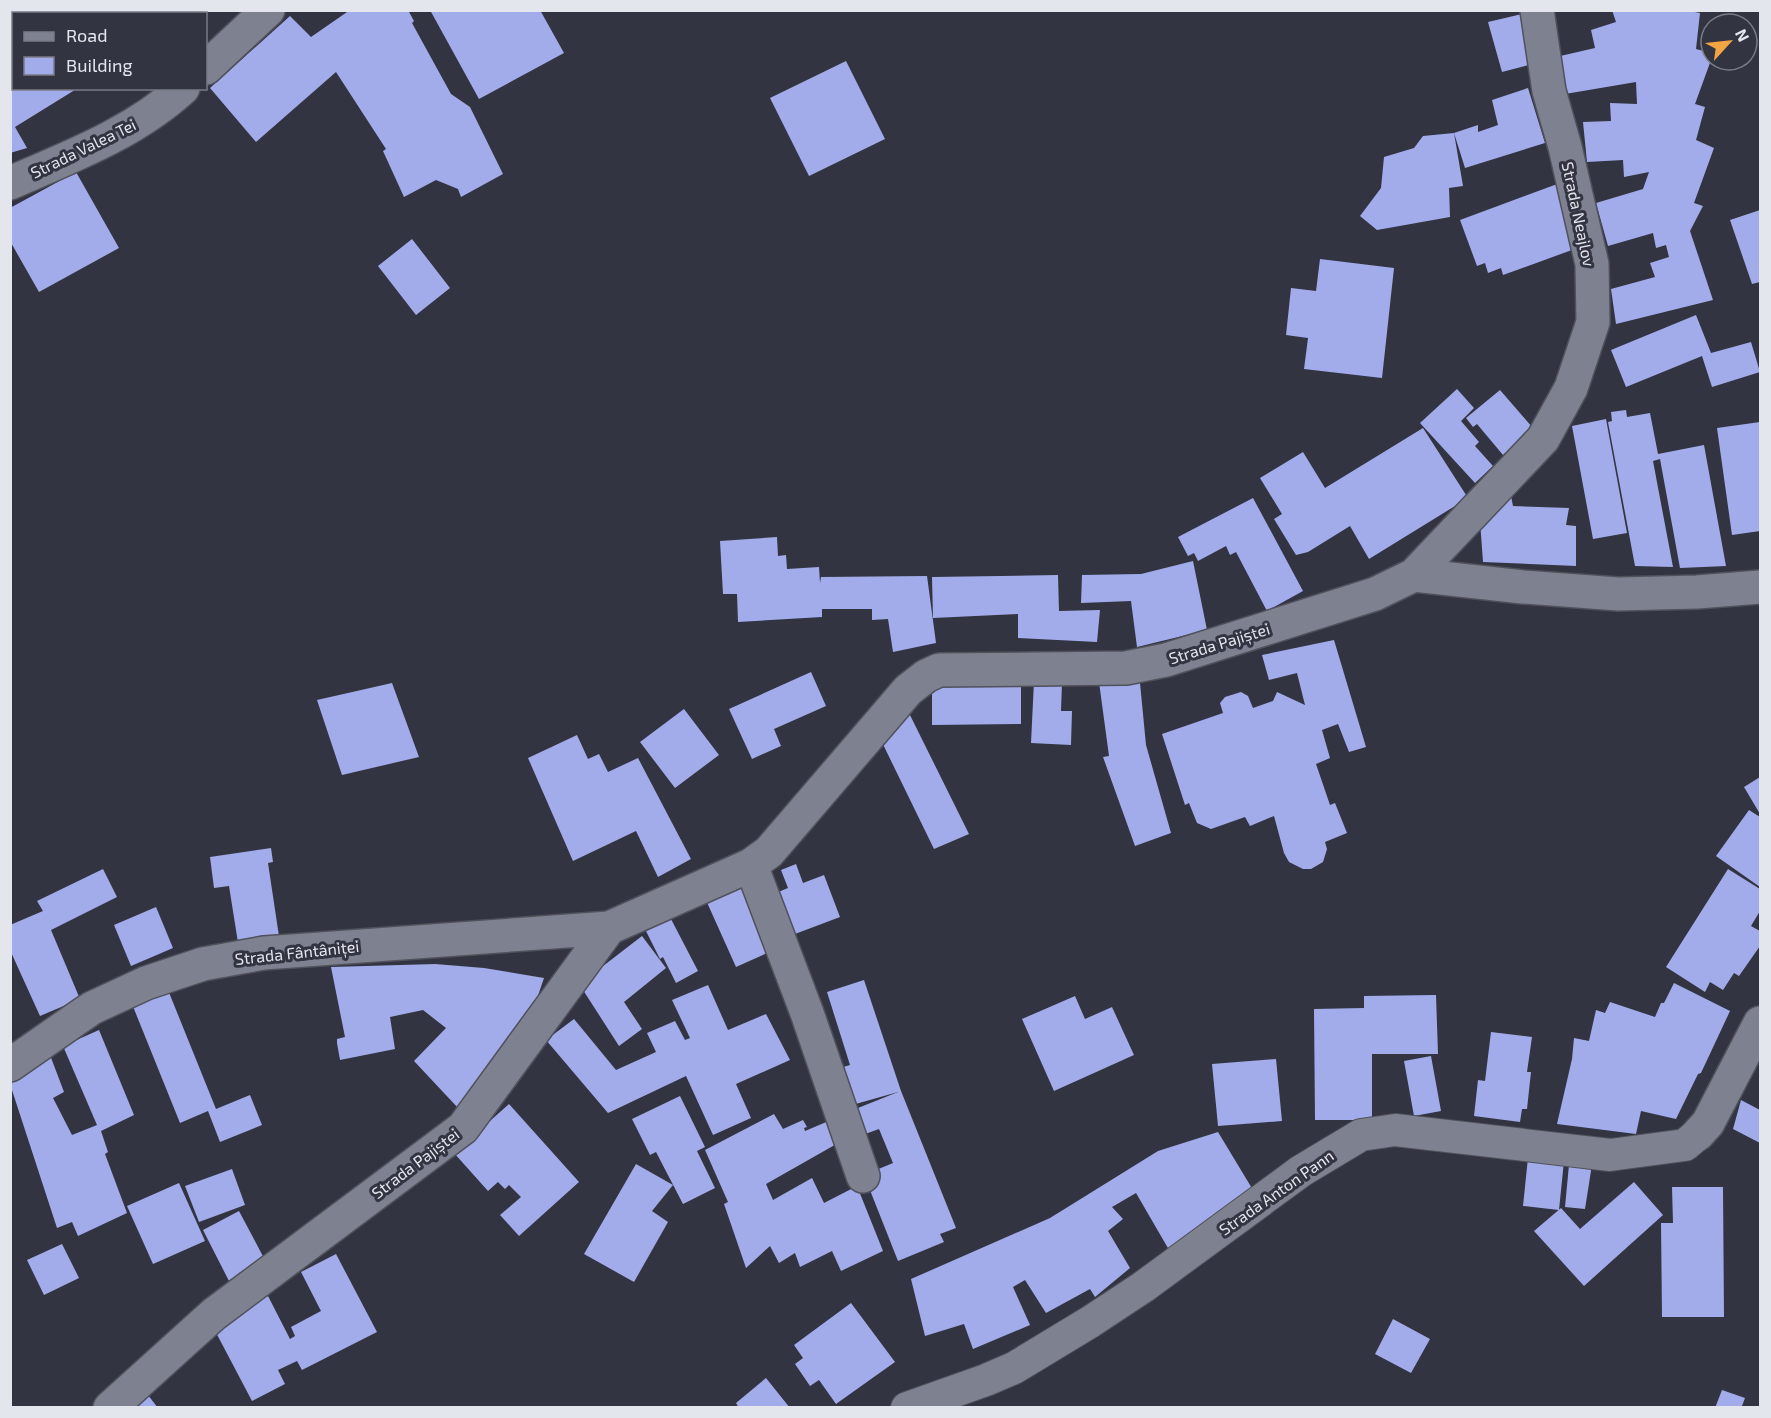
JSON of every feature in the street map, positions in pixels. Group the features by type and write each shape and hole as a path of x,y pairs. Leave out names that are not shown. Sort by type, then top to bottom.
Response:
{"street":[{"path":"207,67 268,10"},
{"name":"Strada Neajlov","path":"1414,575 1543,439 1571,388 1593,322 1592,264 1568,157 1549,92 1537,10"},
{"name":"Strada Valea Tei","path":"10,183 94,147 136,124 180,90"},
{"path":"1414,575 1523,587 1618,594 1697,592 1761,587"},
{"name":"Strada Pajiștei","path":"110,1407 214,1314 463,1128 609,928 752,865 769,852 908,690 926,676 939,670 1144,666 1375,594 1414,575"},
{"path":"752,865 807,1013 863,1176"},
{"name":"Strada Fântâniței","path":"10,1065 92,1008 146,983 203,964 264,952 609,928"},
{"name":"Strada Anton Pann","path":"907,1407 1005,1372 1090,1322 1143,1287 1301,1171 1361,1135 1395,1130 1610,1155 1685,1145 1708,1123 1761,1023"}],"building":[{"path":"94,10 95,12 76,12"},
{"path":"147,10 195,10 196,12 148,12"},
{"path":"350,10 408,10 414,21 412,23 451,94 470,107 503,174 461,197 458,189 436,180 404,197 383,151 386,149 336,72 256,142 210,88 290,16 311,37"},
{"path":"430,10 540,10 564,53 479,99"},
{"path":"1612,10 1684,10 1699,13 1696,49 1699,50 1699,72 1707,72 1695,104 1705,107 1696,140 1714,148 1694,203 1703,206 1690,231 1713,300 1616,324 1611,289 1655,277 1650,263 1669,257 1666,245 1656,248 1653,233 1608,246 1596,203 1643,189 1649,172 1624,177 1623,160 1587,162 1583,122 1611,121 1610,103 1637,104 1636,82 1565,94 1556,57 1595,48 1591,30 1616,22"},
{"path":"1522,14 1536,63 1502,72 1488,22"},
{"path":"12,54 12,90 75,90 15,127 27,148 10,153 10,55"},
{"path":"846,61 885,139 809,176 770,98"},
{"path":"1528,88 1545,143 1465,168 1454,133 1478,125 1478,132 1498,125 1492,100"},
{"path":"1454,133 1463,186 1449,188 1450,217 1377,230 1360,216 1381,188 1384,157 1414,148 1423,136"},
{"path":"76,172 119,248 39,292 10,241 10,208"},
{"path":"1560,183 1583,246 1503,275 1501,268 1488,273 1485,263 1477,266 1460,220"},
{"path":"1760,210 1760,282 1752,284 1730,220"},
{"path":"412,239 450,288 416,315 378,266"},
{"path":"1320,259 1394,268 1382,378 1304,369 1308,338 1286,335 1291,288 1316,291"},
{"path":"1696,315 1711,353 1751,342 1760,372 1712,387 1702,356 1626,387 1611,350"},
{"path":"1457,389 1474,408 1461,421 1479,442 1475,446 1493,466 1475,483 1420,423"},
{"path":"1500,390 1533,428 1503,455 1477,424 1473,427 1466,418"},
{"path":"1626,410 1627,417 1650,413 1658,454 1704,445 1726,566 1680,568 1660,459 1653,461 1673,567 1635,566 1608,422 1612,421 1611,412"},
{"path":"1606,419 1627,533 1593,539 1572,426"},
{"path":"1760,422 1760,531 1732,535 1717,428"},
{"path":"1423,428 1468,498 1369,559 1350,526 1308,552 1296,555 1274,519 1282,514 1260,478 1303,452 1325,488"},
{"path":"1510,491 1513,506 1569,508 1566,525 1576,526 1576,566 1483,562 1480,521"},
{"path":"1253,498 1303,591 1267,611 1236,552 1230,555 1226,546 1198,561 1194,553 1188,556 1178,537"},
{"path":"777,537 778,556 786,555 787,569 819,567 820,583 821,577 927,576 936,643 893,652 888,619 872,620 872,609 822,609 822,617 738,622 737,594 723,594 720,541"},
{"path":"1193,561 1207,630 1137,647 1131,601 1081,603 1082,575 1141,574"},
{"path":"1058,575 1059,611 1100,610 1097,642 1018,638 1018,614 933,618 932,577"},
{"path":"1334,640 1366,747 1349,752 1338,724 1322,730 1330,758 1316,764 1330,805 1335,803 1347,833 1325,842 1327,849 1323,862 1311,869 1303,869 1289,862 1284,853 1274,816 1250,826 1245,817 1211,829 1197,823 1189,803 1185,805 1162,734 1223,713 1220,703 1225,697 1241,692 1248,696 1253,708 1273,701 1277,692 1305,705 1297,673 1269,680 1262,655"},
{"path":"811,672 826,706 774,729 781,746 752,759 729,709"},
{"path":"1021,678 1021,724 932,725 932,679"},
{"path":"1034,681 1062,682 1061,711 1072,711 1071,745 1031,743"},
{"path":"1099,682 1140,683 1146,745 1171,833 1135,846 1103,757 1109,756"},
{"path":"392,683 419,757 342,775 317,700"},
{"path":"684,709 719,755 675,788 640,742"},
{"path":"907,709 969,834 934,849 876,730"},
{"path":"577,735 588,759 599,754 608,772 638,758 691,859 658,877 636,831 573,861 528,758"},
{"path":"1760,777 1760,814 1744,787"},
{"path":"1749,810 1760,817 1760,887 1716,856"},
{"path":"271,848 273,862 268,863 280,943 239,949 229,886 214,888 210,857"},
{"path":"796,864 803,883 824,875 840,917 787,937 771,895 788,888 781,870"},
{"path":"103,869 117,897 51,930 80,999 40,1016 10,950 10,925 43,911 37,901"},
{"path":"1728,869 1760,889 1760,911 1751,926 1760,931 1760,946 1739,976 1734,973 1723,990 1710,982 1705,992 1666,967"},
{"path":"745,880 776,949 736,967 705,898"},
{"path":"156,907 173,948 131,966 114,925"},
{"path":"671,919 698,971 676,983 663,957 660,959 646,931"},
{"path":"642,936 666,968 624,1002 642,1029 619,1046 583,990 594,973"},
{"path":"435,964 484,968 544,978 530,1019 521,1023 503,1044 509,1050 459,1109 414,1061 446,1028 423,1010 390,1017 395,1049 340,1060 337,1043 337,1039 345,1037 331,967"},
{"path":"864,980 901,1091 956,1228 940,1234 944,1242 898,1261 864,1175 893,1163 879,1129 857,1137 848,1112 898,1092 845,1107 833,1070 850,1065 827,992"},
{"path":"1674,983 1730,1011 1676,1119 1641,1111 1636,1134 1557,1124 1572,1059 1574,1038 1589,1041 1596,1010 1605,1013 1610,1002 1655,1017"},
{"path":"708,985 728,1030 766,1014 790,1060 736,1084 751,1118 713,1135 686,1076 608,1113 546,1040 574,1019 616,1070 656,1052 647,1033 675,1021 685,1040 690,1038 672,1000"},
{"path":"168,990 216,1109 250,1095 262,1125 220,1142 208,1111 180,1123 132,1004"},
{"path":"1436,995 1438,1054 1372,1054 1372,1120 1315,1120 1314,1009 1364,1008 1364,996"},
{"path":"1075,996 1085,1019 1112,1007 1134,1055 1054,1091 1022,1019"},
{"path":"99,1030 134,1115 101,1131 108,1152 105,1154 127,1213 78,1236 72,1222 57,1228 10,1084 50,1055 64,1092 53,1098 72,1135 97,1125 63,1046"},
{"path":"1491,1032 1532,1037 1527,1072 1531,1072 1527,1109 1522,1109 1520,1122 1474,1116 1478,1080 1485,1081"},
{"path":"1431,1056 1441,1111 1414,1116 1404,1061"},
{"path":"1276,1059 1282,1121 1218,1126 1212,1064"},
{"path":"680,1096 705,1147 697,1151 715,1188 683,1204 656,1152 650,1155 632,1119"},
{"path":"1741,1100 1760,1110 1760,1143 1733,1129"},
{"path":"509,1104 579,1182 519,1236 500,1215 521,1197 509,1185 505,1189 498,1182 488,1191 454,1153"},
{"path":"774,1114 783,1129 803,1120 807,1127 804,1128 805,1131 831,1120 840,1142 766,1184 773,1200 812,1178 824,1203 857,1186 883,1251 841,1271 832,1251 800,1267 795,1253 779,1263 770,1246 746,1268 724,1204 728,1202 705,1150"},
{"path":"1218,1132 1256,1195 1172,1255 1136,1193 1112,1207 1123,1219 1108,1231 1130,1268 1095,1297 1090,1289 1046,1313 1025,1280 1013,1287 1030,1325 973,1349 964,1324 925,1336 911,1279 1050,1218 1158,1151"},
{"path":"1529,1148 1565,1151 1559,1210 1523,1206"},
{"path":"1570,1154 1593,1158 1585,1209 1565,1207"},
{"path":"636,1164 673,1185 652,1211 668,1222 634,1282 584,1254"},
{"path":"232,1169 245,1205 199,1222 185,1186"},
{"path":"1634,1182 1663,1215 1584,1286 1534,1231 1561,1208 1580,1229"},
{"path":"179,1183 205,1241 153,1264 127,1206"},
{"path":"1672,1187 1723,1187 1724,1317 1662,1317 1661,1223 1673,1223"},
{"path":"239,1211 266,1262 229,1281 203,1230"},
{"path":"62,1244 79,1278 44,1295 27,1260"},
{"path":"336,1254 377,1332 302,1370 297,1361 278,1370 285,1384 252,1401 212,1325 268,1296 290,1339 295,1336 291,1327 321,1311 301,1272"},
{"path":"851,1303 895,1362 836,1404 819,1380 810,1386 795,1364 803,1358 794,1345"},
{"path":"1393,1319 1430,1339 1411,1373 1375,1354"},
{"path":"766,1378 790,1408 739,1408 736,1403"},
{"path":"141,1386 158,1408 113,1408"},
{"path":"1722,1390 1745,1398 1742,1406 1746,1408 1715,1408"}]}
